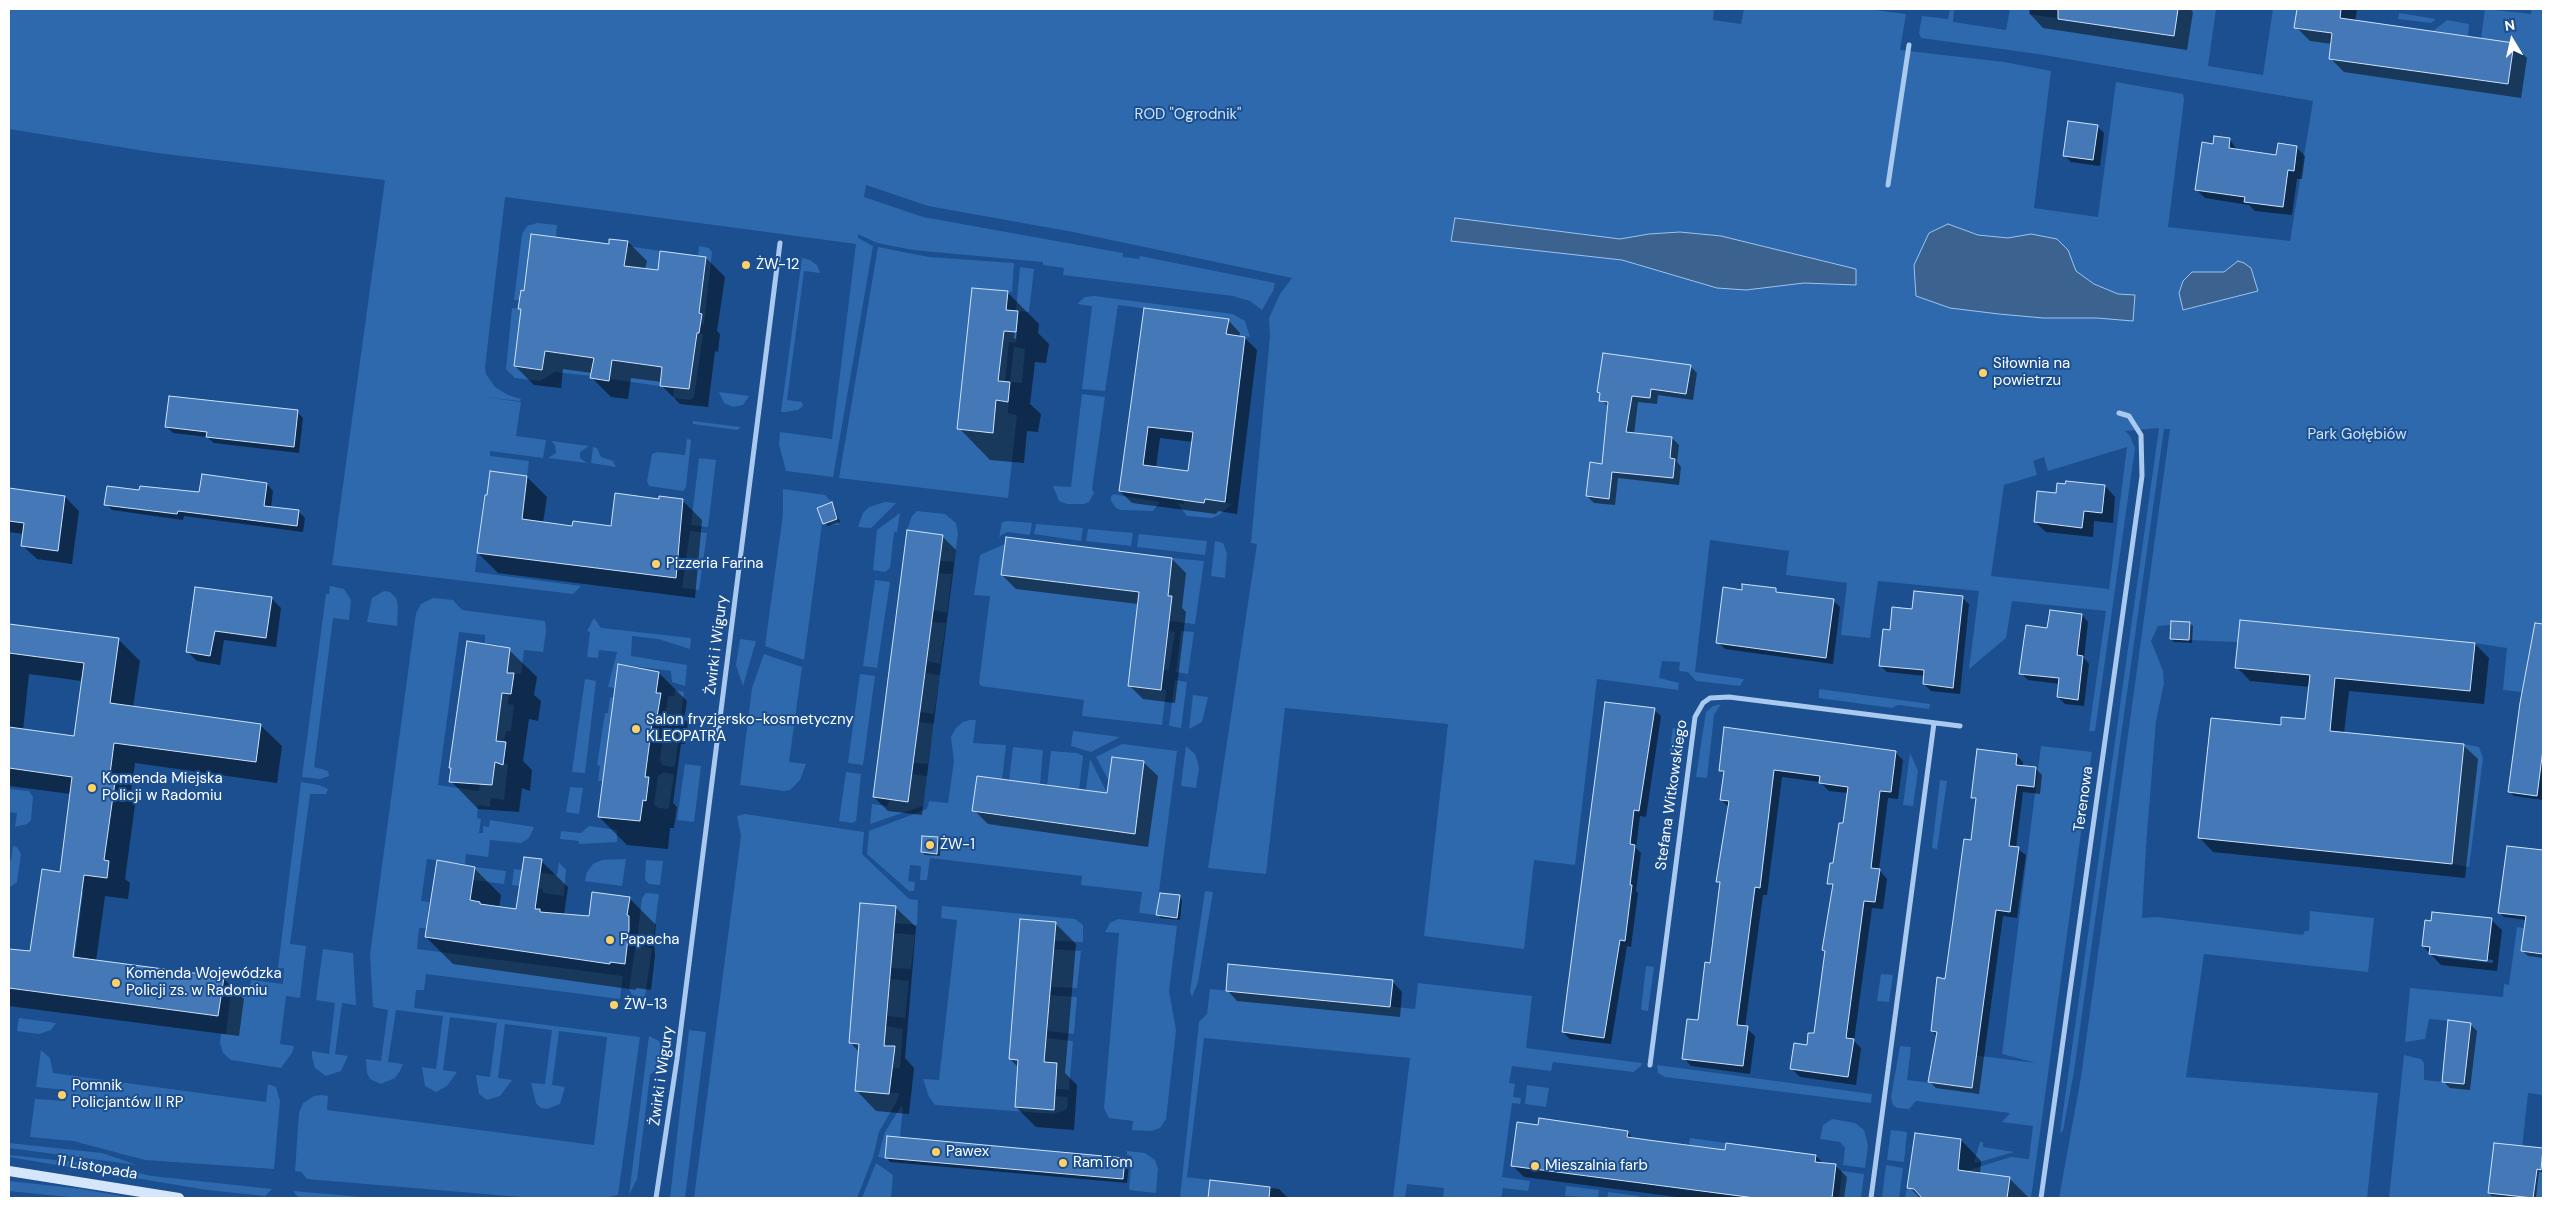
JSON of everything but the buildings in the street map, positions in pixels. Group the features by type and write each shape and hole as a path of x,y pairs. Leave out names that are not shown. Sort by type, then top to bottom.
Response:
{"main road":[{"name":"11 Listopada","path":"9,1171 180,1198"}],"street":[{"path":"1888,185 1909,44"},
{"name":"Żwirki i Wigury","path":"656,1198 677,1059 780,243"},
{"name":"Terenowa","path":"2041,1198 2142,476 2141,435 2129,416 2119,413"},
{"name":"Stefana Witkowskiego","path":"1650,1065 1698,709 1710,698 1729,697 1960,726"},
{"path":"1871,1198 1934,723"}],"green space":[{"path":"9,9 1714,9 1713,20 1741,24 1744,9 1866,9 1906,14 1900,50 2004,62 2051,71 2034,208 2098,217 2116,82 2183,94 2184,100 2168,227 2290,241 2313,101 2038,54 1921,38 1919,33 1922,16 1948,19 1950,9 1954,9 1953,22 2006,30 2010,9 2029,9 2029,14 2173,36 2178,9 2216,9 2208,66 2263,75 2273,9 2297,9 2295,28 2332,33 2329,59 2507,84 2513,43 2481,38 2485,9 2531,14 2532,9 2543,9 2543,644 2531,643 2522,692 2503,690 2507,648 2475,643 2241,620 2238,642 2189,640 2190,622 2171,621 2170,625 2158,626 2151,641 2163,671 2164,683 2156,721 2142,918 2157,917 2303,935 2305,931 2309,931 2310,911 2374,918 2368,972 2204,954 2186,1077 2378,1093 2367,1198 2059,1198 2081,1077 2170,429 2164,429 2074,1071 2063,1131 2060,1133 2159,428 2125,431 2130,436 2135,448 2095,731 2089,731 2106,611 2012,601 2006,638 1969,669 1979,591 1878,581 1870,638 1841,635 1847,583 1786,575 1789,551 1710,540 1695,672 1744,679 1740,686 1696,681 1688,672 1679,671 1680,662 1662,661 1659,678 1679,683 1678,690 1597,679 1575,865 1534,860 1524,949 1424,936 1448,724 1285,708 1266,874 1208,868 1257,544 1251,543 1270,336 1269,318 1280,294 1292,278 1073,232 928,206 866,185 864,197 923,217 1123,253 1123,257 1139,259 1140,256 1275,283 1273,291 1262,310 1250,301 1233,296 1063,275 1064,268 1043,265 1043,262 913,250 877,243 858,234 858,238 873,246 833,477 786,471 779,444 780,432 832,439 856,244 505,197 485,367 486,374 495,387 508,395 521,399 520,401 483,397 521,402 516,436 546,440 543,458 490,451 490,456 529,461 527,476 490,471 487,495 484,495 475,572 581,586 573,594 332,565 385,180 157,153 9,129","holes":["2127,447 2109,589 1991,576 2004,485 2037,475 2033,461 2044,457 2048,471"]},
{"path":"2399,13 2436,19 2431,23 2398,19"},
{"path":"2447,20 2469,24 2468,36 2433,31"},
{"path":"537,223 557,225 556,237 531,234 524,291 521,291 520,300 514,300 522,234 527,226"},
{"path":"581,240 609,244 609,248 627,250 628,246 660,251 658,270 654,270 641,363 662,367 660,386 610,379 611,369 592,367 591,376 555,372 540,381 515,378 506,369 512,308 521,309 514,366 542,370 545,351 566,354"},
{"path":"699,246 709,248 712,252 704,325 700,324 699,313 706,257 698,256"},
{"path":"878,247 929,257 1014,263 1012,292 972,288 957,428 996,401 1009,402 1008,413 1017,415 1008,498 839,478"},
{"path":"802,258 810,260 817,265 820,273 804,271 787,400 802,402 803,406 798,410 781,412"},
{"path":"1020,267 1034,269 1029,312 1016,311"},
{"path":"1094,296 1233,314 1245,321 1250,337 1226,334 1228,319 1118,305 1105,391 1082,389 1092,306 1077,304 1085,297"},
{"path":"1004,331 1017,332 1016,343 1009,342 1005,382 998,380"},
{"path":"697,333 703,334 694,397 690,400 673,398 674,388 689,389"},
{"path":"1014,347 1025,349 1022,383 1010,382"},
{"path":"719,392 749,396 743,405 733,407 724,403"},
{"path":"1082,394 1105,397 1092,489 1094,493 1089,502 1084,504 1067,504 1059,501 1053,486 1071,487"},
{"path":"693,421 740,428 737,430 693,424"},
{"path":"687,439 691,440 686,487 683,491 649,486 647,481 652,454 657,452 685,455"},
{"path":"551,441 589,446 580,452 580,458 587,463 548,458 556,453 555,445"},
{"path":"593,447 597,448 601,457 613,461 616,467 591,463"},
{"path":"699,458 716,460 708,527 691,525"},
{"path":"783,489 825,495 832,502 817,508 823,523 837,519 839,525 822,524 804,660 765,646 783,514"},
{"path":"1114,494 1160,502 1153,511 1121,510 1116,508 1111,501 1111,496"},
{"path":"1205,499 1232,504 1219,515 1212,518 1187,516 1177,503 1184,504 1184,500 1204,503"},
{"path":"885,502 896,503 871,528 858,527 863,513 869,507"},
{"path":"917,511 945,514 956,523 958,534 954,562 939,561 907,530 912,516"},
{"path":"900,513 897,532 894,532 890,568 885,572 873,570 877,530"},
{"path":"1002,522 1032,523 1030,535 1008,532 999,538"},
{"path":"1036,524 1083,528 1081,541 1034,534"},
{"path":"1088,529 1133,533 1131,546 1086,541"},
{"path":"690,531 707,533 699,590 682,588"},
{"path":"1139,534 1207,541 1205,555 1137,547"},
{"path":"1215,541 1223,543 1227,553 1225,578 1211,576"},
{"path":"1005,544 1001,575 1139,592 1128,685 1166,690 1162,725 1082,716 1084,700 981,686 979,683 990,596 974,595 980,555"},
{"path":"1172,558 1204,561 1195,624 1169,621 1172,597 1168,596"},
{"path":"938,573 952,574 947,613 933,610"},
{"path":"875,580 890,582 877,668 863,666"},
{"path":"330,586 344,589 351,600 349,620 333,618 314,767 328,771 329,776 320,779 302,777 326,594 329,594"},
{"path":"384,591 390,592 396,598 398,606 397,626 367,622 372,598"},
{"path":"433,598 453,600 462,610 545,621 546,631 543,652 524,650 521,674 507,673 500,645 485,643 485,635 459,632 438,785 479,791 480,784 492,785 495,762 508,764 504,800 491,798 490,807 478,805 477,818 481,819 479,833 483,833 483,826 489,827 490,820 534,827 529,838 521,843 490,840 488,857 466,854 465,864 427,859 421,901 429,902 426,928 419,928 417,949 623,976 620,999 426,974 424,990 416,990 414,1008 640,1037 618,1195 604,1198 532,1198 307,1179 301,1172 295,1171 299,1113 303,1103 314,1096 322,1095 328,1096 327,1110 594,1145 607,1037 559,1031 552,1085 565,1087 560,1104 547,1109 541,1108 536,1103 531,1083 545,1084 552,1030 505,1024 498,1078 512,1080 500,1096 487,1100 479,1094 476,1075 490,1077 497,1023 450,1017 443,1070 457,1072 447,1086 436,1092 425,1086 422,1067 436,1069 443,1016 396,1010 388,1062 403,1064 400,1071 395,1078 381,1084 370,1079 367,1073 366,1059 381,1061 388,1010 373,1007 370,955 416,613 421,604"},
{"path":"594,618 601,628 691,638 690,649 658,639 632,636 631,656 687,665 685,686 672,682 671,671 618,664 615,688 608,687 617,652 599,650 598,658 587,657 590,632 587,631"},
{"path":"932,622 946,623 940,664 927,661"},
{"path":"1168,631 1175,632 1169,670 1164,670"},
{"path":"1181,631 1194,632 1188,674 1176,672"},
{"path":"740,639 756,641 743,686 736,665"},
{"path":"764,654 802,667 789,762 806,764 800,780 790,790 784,791 740,785 752,688"},
{"path":"925,673 940,675 934,714 920,712"},
{"path":"860,674 875,676 863,765 848,763"},
{"path":"585,679 596,681 585,773 572,772"},
{"path":"1175,680 1187,682 1181,728 1169,726"},
{"path":"1819,689 1930,704 1929,709 1898,705 1892,708 1819,698"},
{"path":"675,690 684,692 680,723 669,724 666,723 665,717 668,696 674,696"},
{"path":"502,693 509,694 508,704 514,705 511,731 506,731 504,742 496,741"},
{"path":"1193,695 1208,697 1202,722 1189,729"},
{"path":"610,697 615,698 610,721 609,748 607,748 603,781 598,781 600,766 597,765 605,713 608,713"},
{"path":"1721,704 1714,715 1707,778 1696,777 1706,712 1713,706"},
{"path":"976,720 973,743 1006,745 1002,780 977,777 973,812 1134,834 1144,761 1112,757 1109,781 1096,757 1122,744 1177,751 1156,915 1139,913 1142,892 1081,885 1082,876 930,858 927,880 920,880 921,866 910,865 908,881 915,882 914,891 909,891 867,854 869,831 927,809 929,801 948,803 954,761 951,737 956,728 963,722"},
{"path":"919,722 934,724 928,764 914,763"},
{"path":"1673,728 1686,730 1683,757 1669,755"},
{"path":"667,731 679,735 675,766 671,767 662,765 660,760 663,735"},
{"path":"1073,731 1120,737 1091,752 1071,746"},
{"path":"2464,744 2479,747 2483,758 2469,867 2452,864"},
{"path":"1186,746 1195,754 1199,768 1196,788 1181,786"},
{"path":"2041,746 2092,752 2031,1198 2007,1198 2010,1177 1966,1171 2011,1157 2029,1159 2033,1126 2002,1122 2010,1113 1916,1101 1909,1109 1897,1108 1893,1105 1891,1097 1900,1046 1911,1047 1907,1080 1972,1088 1975,1066 1964,1063 1965,1054 2036,1063 2002,1054"},
{"path":"1013,747 1043,750 1040,785 1009,781"},
{"path":"1051,751 1077,753 1083,756 1079,790 1047,786"},
{"path":"1910,753 1918,771 1913,806 1903,805"},
{"path":"1090,759 1107,793 1086,790"},
{"path":"685,764 701,766 694,822 677,820"},
{"path":"664,772 674,775 669,808 667,809 658,808 654,804 658,776"},
{"path":"846,772 861,774 856,821 853,823 839,821"},
{"path":"912,774 927,776 923,806 870,824 872,804 887,806 890,799 908,802"},
{"path":"1940,780 1947,781 1937,849 1932,848"},
{"path":"301,782 319,785 328,789 326,794 310,794 290,944 306,946 300,998 286,996 280,1044 294,1046 292,1053 281,1068 231,1060 223,1053 220,1043 221,1034 226,1034 231,991 249,993 251,980 283,984 284,968 278,968"},
{"path":"570,787 583,788 579,814 566,812"},
{"path":"9,789 29,791 33,797 31,820 27,824 15,827 17,813 9,812"},
{"path":"745,814 864,832 862,854 909,899 918,900 917,925 894,923 896,906 860,903 849,1042 859,1044 855,1091 899,1093 898,1099 879,1132 873,1157 857,1198 694,1198 741,836 737,816"},
{"path":"589,826 617,830 617,842 579,844 579,841 560,839 561,831 581,833"},
{"path":"13,846 17,847 21,854 17,882 9,888 9,861 11,861"},
{"path":"626,859 622,886 585,881 587,872 593,864 602,860"},
{"path":"646,860 663,861 660,885 649,884 645,880"},
{"path":"559,862 566,870 564,896 543,893 543,889 512,885 514,869 557,875"},
{"path":"475,867 506,871 504,884 473,880"},
{"path":"1205,891 1213,892 1198,982 1192,997 1190,991"},
{"path":"646,893 659,894 653,940 640,938 638,931 642,898"},
{"path":"942,906 1075,919 1083,925 1083,942 1054,941 1020,919 1009,1059 1018,1060 1015,1107 1053,1110 1055,1096 1068,1097 1067,1109 1053,1114 935,1105 929,1097 923,1079 939,1080 957,920 941,918"},
{"path":"1118,919 1177,926 1169,991 1176,1030 1166,1119 1160,1128 1151,1131 1132,1130 1133,1121 1109,1118 1104,1108 1119,933 1105,932 1110,923"},
{"path":"2517,927 2524,928 2521,951 2543,954 2543,1095 2528,1093 2522,1148 2543,1151 2543,1198 2389,1198 2404,1055 2421,1059 2424,1063 2424,1080 2463,1084 2470,1023 2429,1019 2425,1039 2405,1042 2410,988 2503,997 2504,984 2509,985"},
{"path":"894,933 915,935 911,969 891,968"},
{"path":"641,945 652,949 645,996 643,997 632,995 629,989 635,949"},
{"path":"323,949 353,953 356,1005 342,1003 335,1054 348,1056 341,1071 326,1076 315,1068 312,1057 312,1051 329,1054 335,1003 316,1000"},
{"path":"1053,949 1081,951 1077,988 1050,987"},
{"path":"1646,966 1654,967 1648,1011 1641,1010"},
{"path":"1881,974 1893,975 1889,1002 1877,1001"},
{"path":"890,979 909,981 905,1018 887,1016"},
{"path":"1418,983 1532,996 1526,1048 1642,1063 1641,1066 1633,1072 1553,1062 1551,1071 1512,1066 1509,1083 1515,1084 1513,1097 1521,1098 1520,1104 1512,1103 1502,1177 1530,1181 1528,1191 1503,1188 1501,1198 1443,1198 1444,1188 1407,1184 1405,1198 1393,1198 1410,1058 1204,1038 1187,1177 1210,1180 1208,1198 1180,1198 1199,1022 1207,1014 1210,989 1415,1009"},
{"path":"1049,995 1077,997 1074,1034 1047,1031"},
{"path":"19,1018 56,1023 51,1030 39,1034 17,1031"},
{"path":"886,1026 903,1029 900,1068 893,1068 894,1046 884,1046"},
{"path":"689,1030 706,1032 685,1198 670,1198"},
{"path":"649,1036 659,1041 663,1053 662,1064 650,1075 637,1179 629,1195"},
{"path":"1046,1038 1073,1041 1069,1090 1055,1089 1057,1063 1044,1062"},
{"path":"41,1050 50,1058 53,1073 266,1102 268,1084 276,1087 280,1101 274,1169 145,1160 73,1141 30,1137 35,1099 65,1101 66,1090 36,1087"},
{"path":"1657,1065 1872,1094 1871,1103 1665,1077 1658,1073"},
{"path":"1527,1085 1549,1088 1546,1107 1525,1104"},
{"path":"901,1106 903,1107 900,1137 887,1136 885,1158 878,1157 885,1132"},
{"path":"1832,1119 1855,1123 1864,1130 1868,1145 1865,1168 1843,1165 1845,1148 1840,1142 1820,1139 1823,1125"},
{"path":"1891,1130 1907,1132 1904,1162 1887,1160"},
{"path":"1690,1138 1726,1143 1725,1150 1689,1145"},
{"path":"1980,1142 1983,1142 1983,1147 2014,1152 1976,1163 1974,1162"},
{"path":"9,1143 102,1153 137,1165 9,1148"},
{"path":"1127,1151 1145,1153 1155,1160 1158,1169 1156,1193 1129,1190 1132,1156 1127,1155"},
{"path":"9,1155 101,1165 152,1176 272,1189 265,1196 207,1190 9,1157"},
{"path":"876,1163 893,1175 891,1198 862,1198"},
{"path":"1886,1165 1903,1168 1899,1198 1882,1198"},
{"path":"1842,1171 1864,1174 1861,1198 1839,1198"},
{"path":"9,1181 82,1189 132,1198 79,1198 9,1191"},
{"path":"1566,1186 1599,1190 1598,1198 1565,1196"},
{"path":"1907,1188 1914,1189 1922,1198 1905,1198"},
{"path":"293,1191 373,1198 299,1198"},
{"path":"1608,1192 1639,1196 1639,1198 1607,1198"}],"shaded area":[{"path":"1455,218 1620,239 1649,234 1680,232 1721,236 1856,269 1856,285 1804,283 1746,290 1717,288 1622,260 1451,241"},
{"path":"1948,224 1978,235 2008,238 2031,234 2057,239 2068,250 2076,271 2094,284 2118,294 2135,295 2133,321 2097,318 2043,318 1999,314 1950,308 1916,296 1914,265 1929,233"},
{"path":"2238,261 2251,268 2258,291 2183,310 2179,293 2183,281 2192,272 2224,272"}],"place":[{"name":"ŻW-12","path":"746,265"},
{"name":"Siłownia na powietrzu","path":"1983,373"},
{"name":"Pizzeria Farina","path":"656,564"},
{"name":"Salon fryzjersko-kosmetyczny KLEOPATRA","path":"636,729"},
{"name":"Komenda Miejska Policji w Radomiu","path":"92,788"},
{"name":"ŻW-1","path":"930,845"},
{"name":"Papacha","path":"610,940"},
{"name":"Komenda Wojewódzka Policji zs. w Radomiu","path":"116,983"},
{"name":"ŻW-13","path":"614,1005"},
{"name":"Pomnik Policjantów II RP","path":"62,1095"},
{"name":"Pawex","path":"936,1152"},
{"name":"RamTom","path":"1063,1163"},
{"name":"Mieszalnia farb","path":"1535,1166"}],"park label":[{"name":"ROD \"Ogrodnik\"","path":"1188,115"},
{"name":"Park Gołębiów","path":"2357,435"}]}
